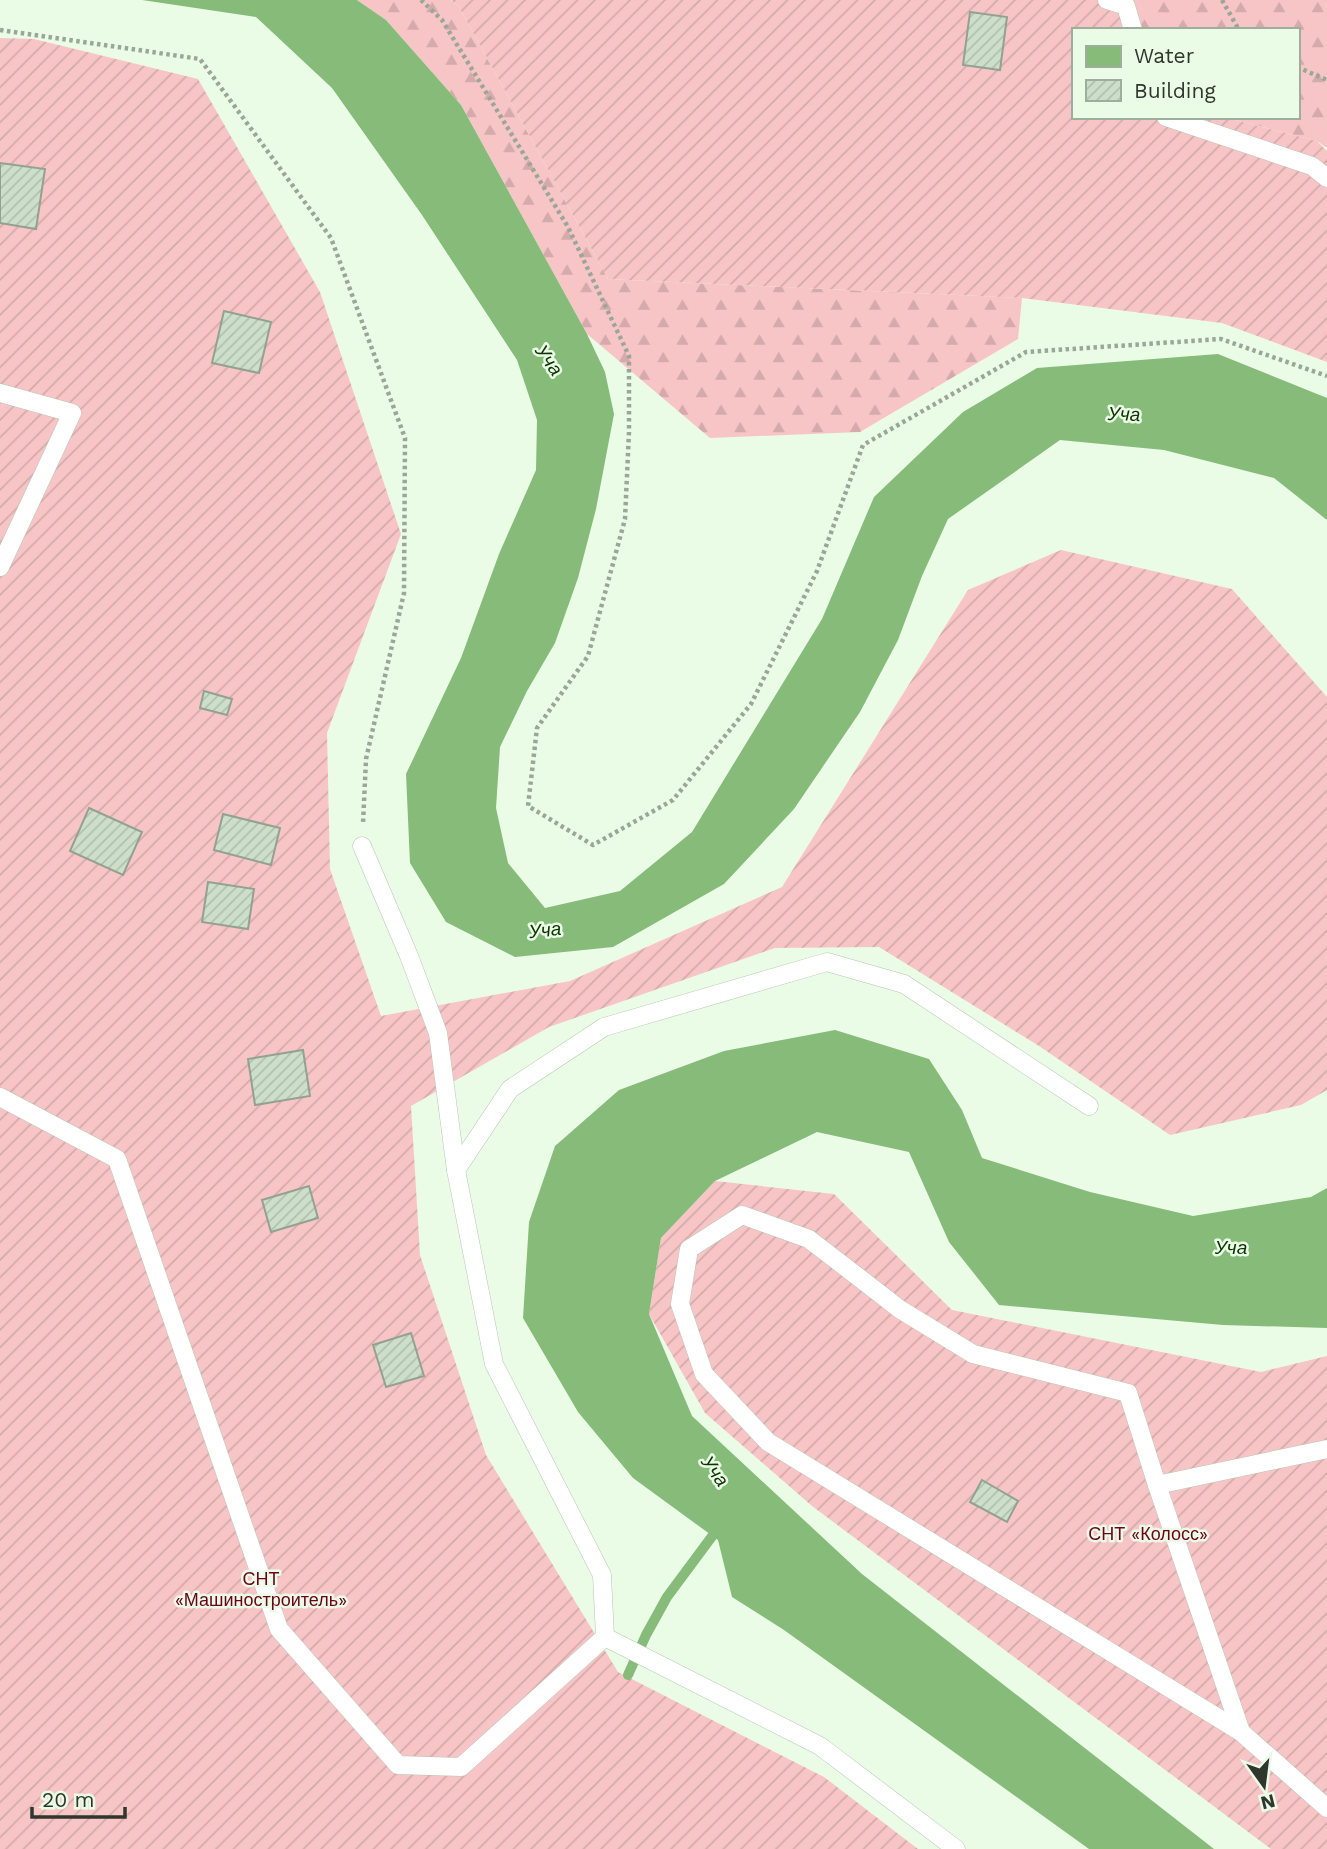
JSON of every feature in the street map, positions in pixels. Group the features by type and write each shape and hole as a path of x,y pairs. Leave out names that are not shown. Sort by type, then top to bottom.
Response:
{"lane":[{"path":"1107,0 1126,6 1132,28"},
{"path":"1172,119 1312,166 1327,178"},
{"path":"0,393 72,412 0,567"},
{"path":"362,846 409,956 438,1033 456,1170 494,1364 602,1575 605,1637"},
{"path":"456,1170 510,1089 604,1027 827,962 904,984 1089,1106"},
{"path":"0,1097 117,1159 279,1629 398,1765 461,1767 605,1637"},
{"path":"1241,1732 1128,1393 973,1354 901,1310 809,1239 742,1215 689,1249 680,1304 704,1374 768,1442 1241,1732 1327,1808"},
{"path":"1157,1485 1327,1449"},
{"path":"605,1637 820,1746 956,1849"}],"path":[{"path":"421,0 442,20 568,227 629,356 625,519 588,656 537,729 528,806 593,845 673,800 751,704 817,570 863,445 1026,352 1221,339 1327,376"},
{"path":"1222,0 1238,28"},
{"path":"0,30 200,59 331,238 405,438 404,593 366,759 362,846"},
{"path":"1299,68 1327,80"}],"green space":[{"path":"357,0 451,0 459,7 608,279 1022,298 1018,339 860,432 710,438 587,334 461,105 386,20"},
{"path":"451,0 1130,0 1142,28 1072,28 1072,119 1231,119 1317,141 1327,151 1327,362 1222,323 1022,298 608,279 459,7"},
{"path":"1130,0 1327,0 1327,148 1317,141 1231,119 1299,119 1299,28 1142,28"},
{"name":"СНТ «Машиностроитель»","path":"0,38 34,39 198,79 320,292 401,534 327,733 330,869 381,1016 570,981 782,887 968,590 1061,550 1232,589 1327,697 1327,1090 1301,1105 1170,1135 1039,1046 879,947 775,948 549,1027 411,1106 420,1255 486,1455 618,1672 824,1777 918,1849 0,1849"},
{"name":"СНТ «Колосс»","path":"715,1181 834,1194 952,1310 1261,1372 1327,1356 1327,1849 1271,1849 812,1506 705,1413 649,1314 661,1238"}],"water":[{"name":"Уча","path":"142,0 357,0 386,20 461,105 587,334 605,372 614,414 596,509 578,578 555,643 527,691 500,747 496,808 508,863 545,908 620,891 692,832 822,619 874,497 963,412 1037,368 1218,354 1327,398 1327,520 1274,478 1164,450 1060,440 948,519 922,576 898,640 860,712 794,809 724,884 613,947 515,957 446,922 410,863 406,774 461,658 499,554 536,470 537,420 517,360 422,215 332,88 256,17"},
{"name":"Уча","path":"835,1030 929,1059 962,1110 982,1158 1090,1192 1193,1216 1311,1197 1327,1188 1327,1328 1223,1325 999,1305 949,1242 909,1152 817,1132 715,1181 661,1238 649,1314 692,1416 862,1574 1214,1849 1089,1849 784,1630 732,1597 718,1540 633,1478 578,1412 523,1318 529,1222 555,1146 619,1090 724,1051"}],"building":[{"path":"970,12 1007,17 1000,70 963,65"},
{"path":"0,163 45,169 36,229 0,223"},
{"path":"224,311 271,322 259,373 212,363"},
{"path":"204,691 232,699 227,715 200,708"},
{"path":"89,808 142,832 123,875 70,851"},
{"path":"223,814 280,828 271,865 214,850"},
{"path":"208,882 254,889 248,929 202,922"},
{"path":"303,1050 310,1096 255,1105 248,1059"},
{"path":"309,1186 318,1218 271,1232 262,1200"},
{"path":"411,1333 424,1376 386,1387 373,1345"},
{"path":"982,1480 1018,1501 1007,1522 970,1502"}],"waterway":[{"path":"628,1675 667,1597 719,1527"}]}
